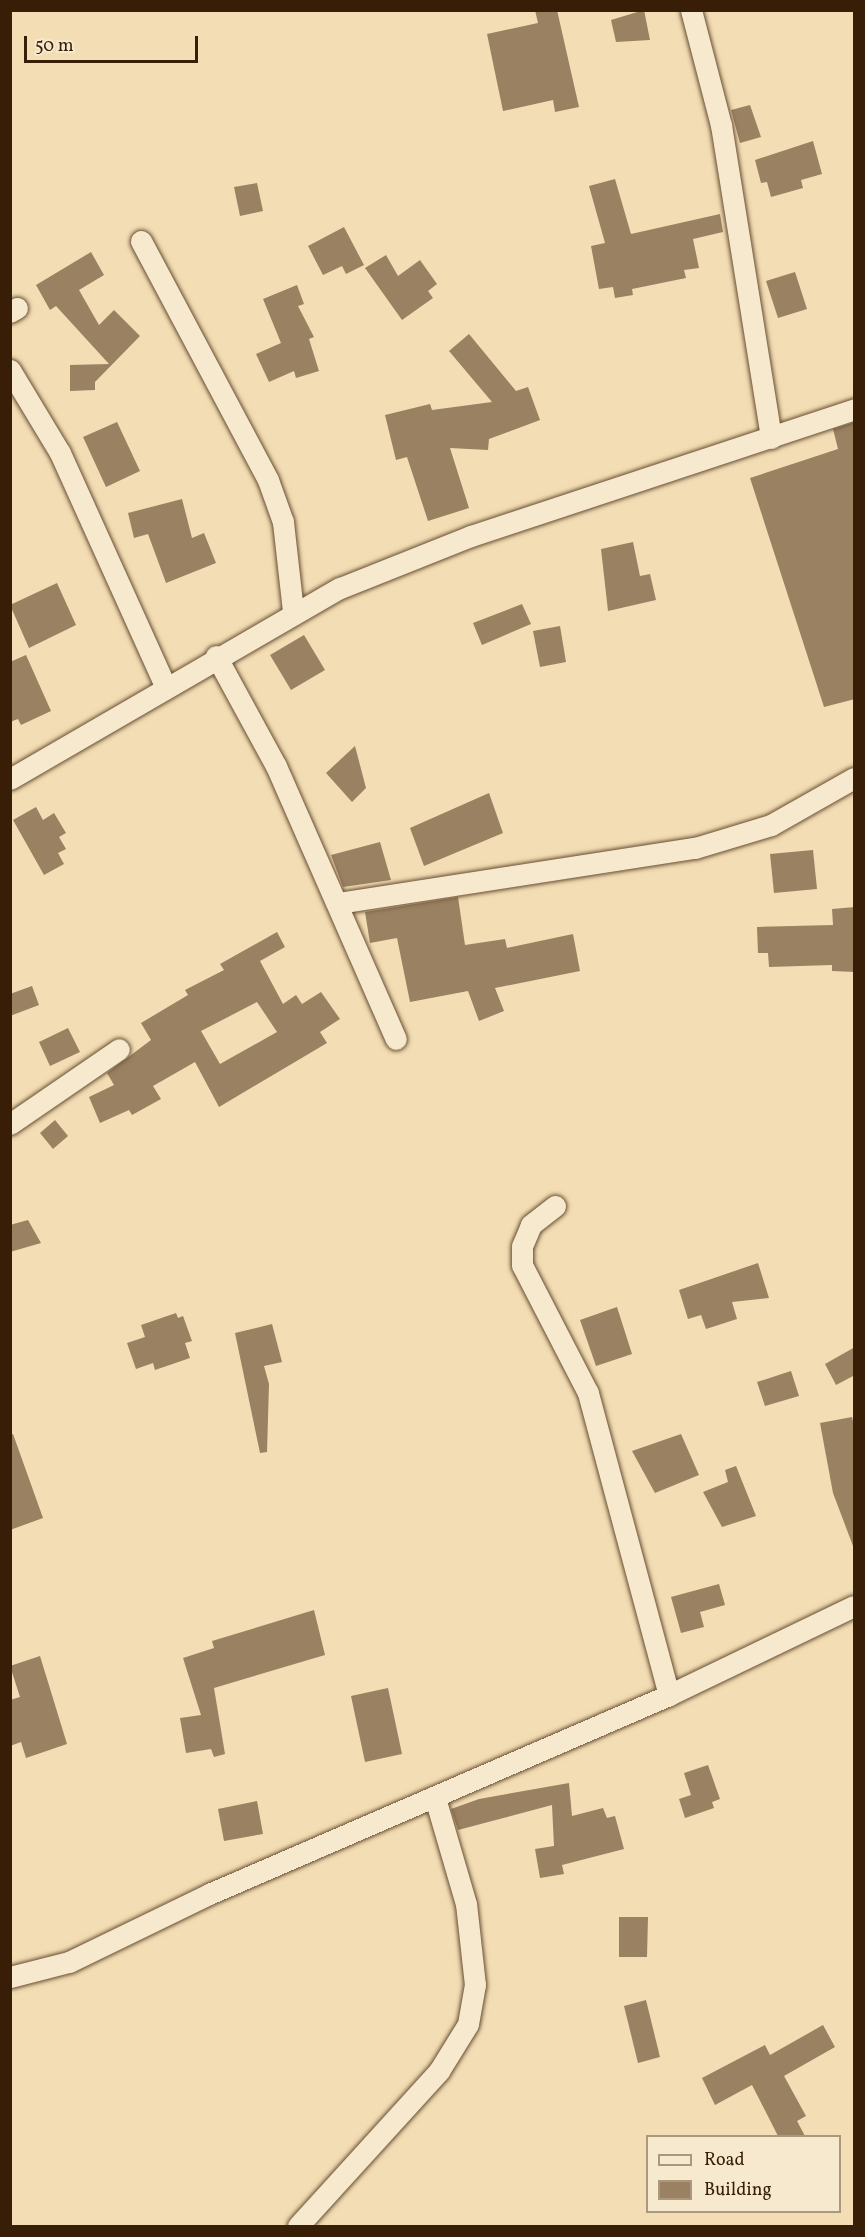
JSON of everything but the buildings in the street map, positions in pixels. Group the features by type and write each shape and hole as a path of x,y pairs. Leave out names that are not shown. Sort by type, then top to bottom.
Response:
{"street":[{"path":"691,10 720,125 771,438"},
{"path":"141,241 268,480 284,522 293,611"},
{"path":"10,370 60,453 165,686"},
{"path":"10,779 293,611 406,559 855,409"},
{"path":"216,656 276,766 396,1039"},
{"path":"338,903 695,848 771,825 855,778"},
{"path":"10,1124 119,1049"},
{"path":"555,1206 531,1225 522,1246 522,1264 588,1393 669,1695"},
{"path":"10,1977 69,1962 209,1894 669,1695 855,1606"},
{"path":"298,2226 439,2072 468,2024 475,1985 466,1904 435,1798"}]}
